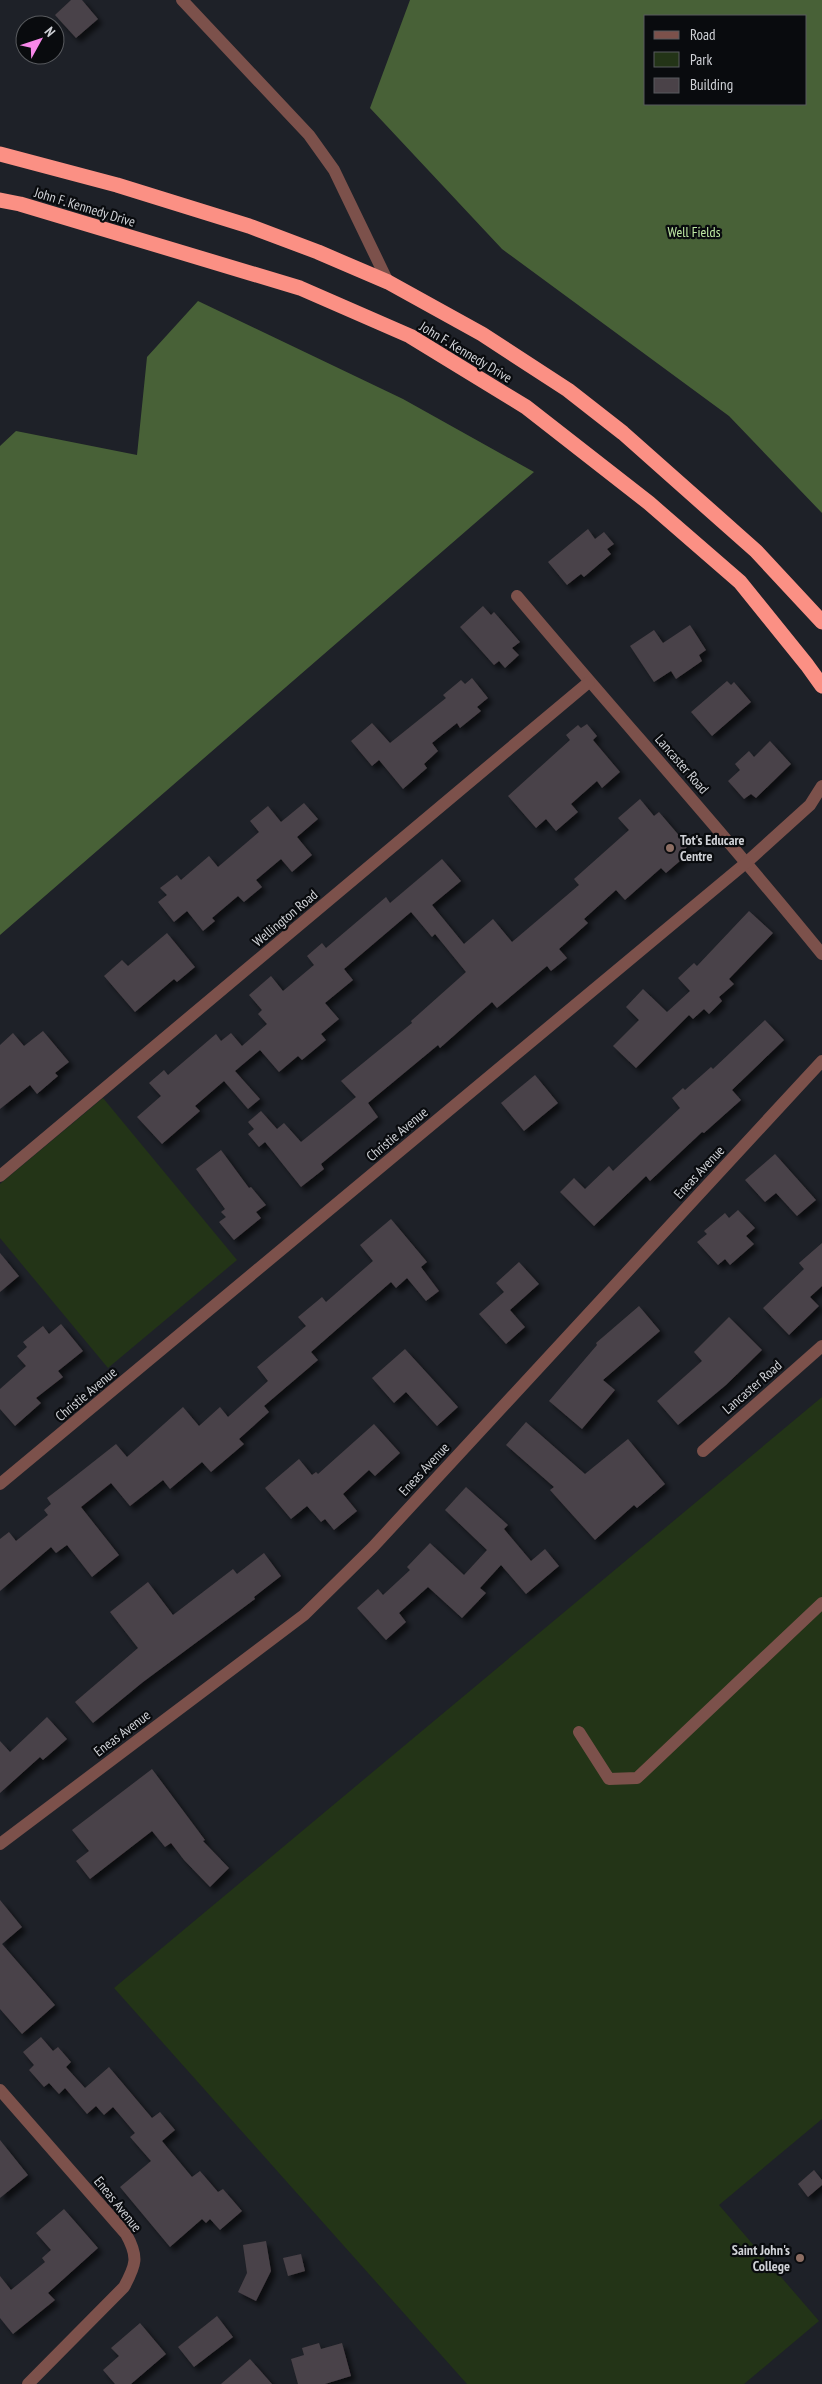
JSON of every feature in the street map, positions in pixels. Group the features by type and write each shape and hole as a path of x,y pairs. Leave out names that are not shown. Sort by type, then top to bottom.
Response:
{"highway":[{"name":"John F. Kennedy Drive","path":"0,154 116,185 249,226 318,252 388,282 482,334 568,390 682,484 750,546 822,622"},
{"name":"John F. Kennedy Drive","path":"0,200 300,288 410,336 526,407 649,503 740,582 808,664 822,686"}],"street":[{"path":"182,0 309,135 334,170 388,282"},
{"name":"Lancaster Road","path":"517,596 589,682 747,862 822,954"},
{"name":"Wellington Road","path":"0,1176 589,682"},
{"name":"Christie Avenue","path":"0,1484 747,862 816,803 822,786"},
{"name":"Eneas Avenue","path":"0,1844 304,1615 373,1547 822,1061"},
{"name":"Lancaster Road","path":"703,1451 822,1346"},
{"path":"579,1732 609,1779 637,1778 822,1603"},
{"name":"Eneas Avenue","path":"0,2090 126,2234 134,2250 134,2269 124,2287 28,2384"}],"green space":[{"name":"Well Fields","path":"410,0 822,0 822,513 729,416 502,249 370,108"},
{"path":"198,301 403,399 534,472 0,935 0,446 16,431 137,455 147,357"},
{"path":"103,1098 237,1260 108,1368 0,1238 0,1184"},
{"path":"822,1397 822,2119 719,2205 819,2321 744,2384 467,2384 114,1988"}],"building":[{"path":"71,0 82,0 98,19 76,38 65,26 65,15 55,15"},
{"path":"588,529 595,539 604,532 614,544 607,549 611,554 584,577 581,574 567,585 548,562"},
{"path":"483,606 491,615 494,612 520,642 512,648 519,655 505,668 499,661 494,665 460,627"},
{"path":"690,625 706,650 699,655 702,661 676,679 671,671 654,682 630,646 654,630 663,643"},
{"path":"472,678 488,698 477,707 481,711 460,728 457,723 432,743 438,751 424,764 427,768 403,789 379,760 372,766 351,741 372,723 390,743 446,698 443,695 461,680 465,684"},
{"path":"727,681 731,685 734,682 751,702 712,736 691,712"},
{"path":"587,724 597,736 593,740 620,772 602,788 597,781 571,804 578,812 556,831 546,819 536,828 508,796 570,740 566,735 578,725 581,728"},
{"path":"770,741 791,764 756,798 751,794 744,799 728,781 740,770 735,764 749,751 754,757"},
{"path":"640,799 654,816 659,812 688,846 684,850 688,854 666,873 661,868 625,900 616,890 584,919 588,923 559,949 567,958 551,971 547,966 497,1008 492,1002 440,1048 438,1045 368,1103 378,1117 321,1164 324,1169 301,1187 265,1142 259,1147 248,1134 254,1129 248,1122 261,1111 277,1129 284,1123 301,1142 356,1097 341,1081 412,1023 411,1021 466,972 435,934 432,937 411,912 344,969 353,980 325,1003 339,1019 321,1034 326,1040 302,1060 298,1056 279,1072 260,1050 235,1071 260,1099 248,1109 224,1081 195,1106 200,1111 162,1144 137,1117 161,1096 149,1083 164,1070 168,1075 216,1034 221,1041 231,1033 242,1046 267,1024 258,1014 262,1010 249,995 271,976 283,991 314,965 307,956 322,943 326,948 386,897 390,903 442,859 461,881 432,905 464,944 493,919 512,942 579,885 574,879 629,830 618,818"},
{"path":"304,803 318,819 297,837 312,855 292,872 281,859 256,880 262,887 244,902 238,896 212,918 215,921 203,931 187,911 174,922 158,902 167,895 160,888 177,875 181,880 209,856 218,867 259,832 250,821 268,806 281,822"},
{"path":"749,911 773,933 729,979 734,984 719,997 722,1001 709,1014 704,1009 693,1019 689,1015 636,1068 613,1046 639,1020 626,1007 643,989 667,1012 690,991 678,978 694,963 697,966"},
{"path":"167,933 195,967 177,982 174,979 135,1012 104,976 122,960 128,966"},
{"path":"765,1020 784,1040 732,1090 741,1100 704,1133 702,1132 650,1181 646,1176 594,1226 560,1192 574,1178 585,1189 609,1166 613,1171 680,1108 672,1098 683,1088 685,1090 711,1067 713,1069"},
{"path":"43,1031 69,1062 55,1073 58,1076 37,1094 30,1085 0,1109 0,1045 13,1033 24,1046"},
{"path":"535,1075 558,1103 524,1131 501,1103"},
{"path":"221,1150 249,1188 251,1187 266,1205 256,1212 261,1218 234,1240 219,1222 226,1217 221,1212 225,1209 196,1169"},
{"path":"775,1154 816,1200 797,1216 776,1193 765,1202 745,1180"},
{"path":"738,1210 755,1228 746,1236 754,1244 730,1265 725,1259 718,1265 697,1242 707,1234 704,1231 725,1213 729,1218"},
{"path":"391,1219 427,1262 421,1267 439,1291 426,1301 407,1278 396,1288 391,1282 311,1352 318,1360 264,1406 269,1412 239,1439 244,1444 211,1472 202,1462 170,1489 163,1480 130,1506 111,1483 81,1507 119,1555 92,1577 67,1545 56,1553 51,1547 0,1591 0,1539 9,1532 16,1541 48,1515 44,1510 51,1504 47,1498 116,1444 127,1457 183,1407 199,1426 220,1407 228,1417 268,1381 257,1367 306,1326 298,1317 322,1297 326,1302 373,1261 360,1245"},
{"path":"822,1243 822,1286 810,1297 819,1306 789,1335 763,1308 804,1269 799,1263"},
{"path":"0,1253 19,1276 0,1292"},
{"path":"519,1262 539,1284 510,1310 525,1327 506,1344 479,1314 504,1292 496,1283"},
{"path":"639,1306 660,1331 603,1380 615,1390 582,1429 549,1401 597,1345 596,1343"},
{"path":"729,1317 762,1350 726,1385 678,1425 657,1401 702,1361 694,1352"},
{"path":"61,1324 83,1351 58,1371 63,1377 36,1398 41,1403 15,1426 0,1409 0,1389 26,1366 17,1356 27,1347 23,1342 43,1326 49,1334"},
{"path":"405,1349 458,1407 437,1426 406,1392 394,1403 372,1378"},
{"path":"526,1422 585,1474 628,1439 665,1484 637,1508 634,1505 595,1540 550,1490 554,1487 506,1445"},
{"path":"374,1424 400,1453 375,1476 369,1470 343,1494 357,1511 334,1530 325,1519 321,1522 307,1506 291,1519 265,1488 299,1459 312,1475 316,1472 318,1474"},
{"path":"466,1487 508,1525 504,1529 531,1561 545,1549 559,1566 526,1594 501,1565 480,1588 486,1593 462,1618 428,1587 399,1613 406,1622 386,1640 357,1608 378,1589 383,1595 410,1570 407,1567 430,1543 464,1575 487,1550 445,1510"},
{"path":"264,1553 281,1576 254,1597 255,1599 143,1682 93,1723 75,1702 138,1648 110,1612 148,1582 173,1615 233,1569 237,1574"},
{"path":"47,1717 67,1739 43,1760 40,1757 0,1793 0,1741 10,1752"},
{"path":"152,1769 205,1840 203,1841 229,1868 210,1887 184,1860 171,1843 165,1847 152,1831 90,1879 76,1861 89,1851 72,1830"},
{"path":"0,1900 22,1927 2,1944 55,2005 22,2034 0,2009"},
{"path":"41,2037 53,2051 58,2047 71,2062 66,2067 85,2088 109,2067 152,2118 160,2112 175,2130 162,2141 192,2177 200,2171 218,2192 223,2189 242,2211 220,2230 210,2219 206,2223 202,2219 170,2247 120,2187 151,2161 130,2137 135,2133 113,2107 104,2115 96,2106 87,2114 65,2088 59,2094 49,2083 44,2087 29,2070 34,2065 23,2052"},
{"path":"0,2140 28,2175 0,2198"},
{"path":"814,2170 822,2180 822,2185 808,2197 798,2184"},
{"path":"64,2209 98,2248 48,2293 55,2300 13,2334 0,2318 0,2276 11,2290 45,2262 42,2258 51,2250 36,2233"},
{"path":"266,2241 271,2271 256,2301 238,2292 247,2273 243,2245"},
{"path":"301,2254 305,2271 288,2276 283,2258"},
{"path":"217,2316 233,2337 194,2367 178,2347"},
{"path":"140,2323 166,2354 131,2384 115,2384 103,2370 119,2356 111,2348"},
{"path":"319,2343 321,2349 342,2343 351,2376 325,2384 298,2384 291,2359 304,2355 302,2348"},
{"path":"250,2359 272,2384 221,2384"}],"place":[{"name":"Tot's Educare Centre","path":"670,848"},
{"name":"Saint John's College","path":"800,2258"}]}
